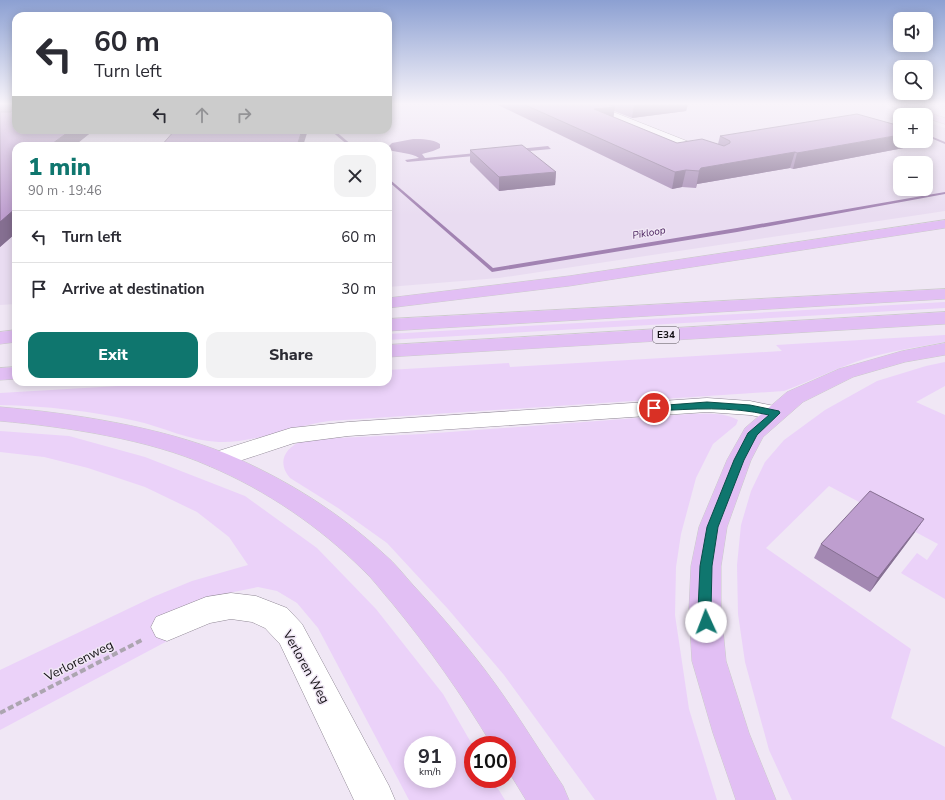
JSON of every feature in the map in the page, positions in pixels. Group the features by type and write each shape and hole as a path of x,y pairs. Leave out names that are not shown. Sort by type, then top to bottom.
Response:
{"highway":[{"path":"392,303 569,281 945,224"},
{"path":"392,325 945,294"},
{"name":"E34","path":"392,351 945,318"},
{"path":"0,338 12,336"},
{"path":"0,346 12,345"},
{"path":"756,800 731,733 709,660 705,610 706,566 713,527 739,460 753,433 795,397 846,373 902,357 945,349"},
{"path":"0,374 12,373"},
{"path":"0,414 43,418 141,436 180,447 218,460 273,487 324,520 374,562 422,616 473,682 549,800"}],"street":[{"path":"681,141 720,157"},
{"path":"218,460 291,436 348,429 707,405 750,408 776,413"},
{"name":"Verloren Weg","path":"166,627 206,610 231,606 256,608 276,618 291,634 375,800"}],"path":[{"name":"Verlorenweg","path":"0,713 166,627"}],"shaded area":[{"path":"0,141 893,141 893,148 933,148 933,141 945,141 945,211 499,278 392,287 392,142 12,142 12,304 0,305"},
{"path":"401,141 435,141 440,144 440,148 422,154 425,158 548,146 551,149 407,162 405,160 419,158 409,154 392,151 392,143"},
{"path":"945,302 945,308 392,340 392,334"},
{"path":"945,335 945,342 894,351 864,359 784,391 329,421 233,442 198,439 146,424 103,414 51,408 0,405 0,393 118,386 392,386 392,370 509,363 510,367 782,351 776,345"},
{"path":"945,362 945,386 916,402 945,415 945,599 901,573 917,553 927,560 938,544 829,486 766,548 911,649 891,718 945,747 945,800 792,800 769,750 745,662 738,614 737,565 741,525 751,491 765,462 784,440 825,410 877,381 926,366"},
{"path":"690,414 721,415 733,417 738,420 736,425 713,444 696,478 681,534 676,567 675,615 689,709 717,800 595,800 504,675 448,609 387,543 338,508 290,478 286,472 283,462 284,456 291,448 305,440 423,434"},
{"path":"0,431 69,436 145,457 245,496 317,548 376,609 443,694 467,736 464,736 464,788 498,788 505,800 409,800 318,628 297,603 277,591 258,587 209,597 173,638 0,730 0,670 153,597 192,581 248,565 229,537 197,512 145,487 88,468 44,457 0,452"}],"building":[{"path":"0,141 55,141 12,142 12,212 0,222"},
{"path":"165,141 298,141 298,142"},
{"path":"606,141 673,141 677,143 709,141 724,146 730,143 730,141 864,141 701,168 699,171 686,170 675,172"},
{"path":"522,145 556,172 499,177 470,150"},
{"path":"870,491 924,519 878,578 821,544"}],"waterway":[{"name":"Pikloop","path":"941,141 945,143"},
{"name":"Pikloop","path":"392,182 492,270 737,230 945,193"}],"route":[{"path":"654,408 707,405 750,408 776,413 753,433 739,460 713,527 706,566 706,622"}]}
